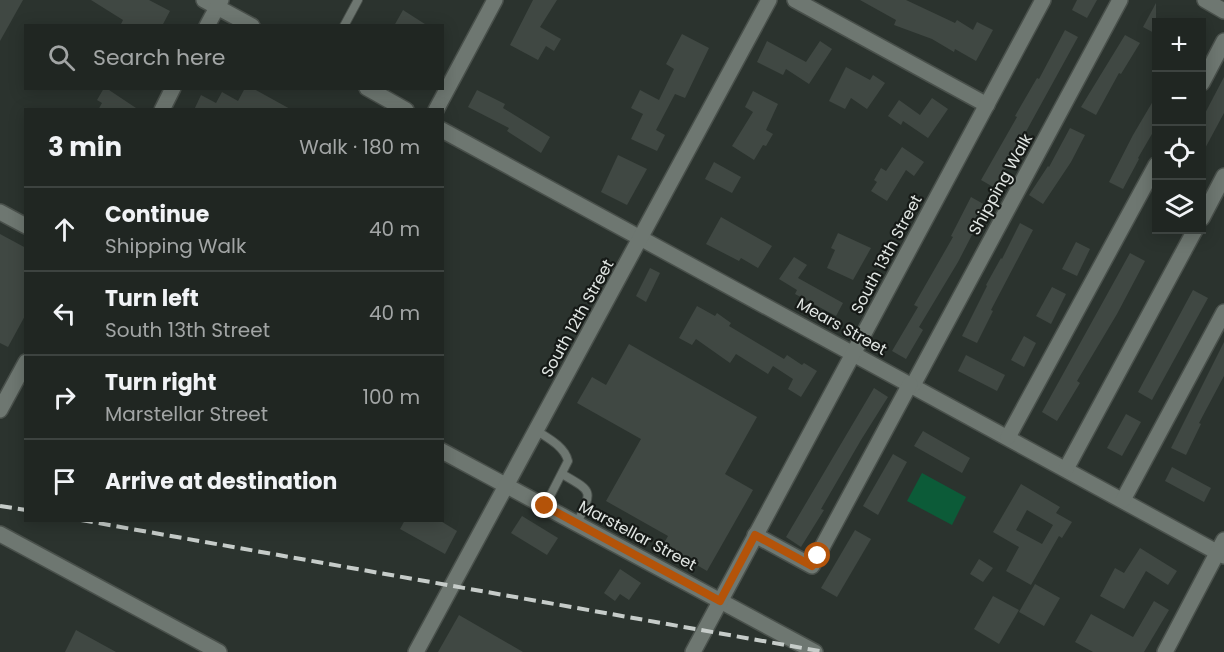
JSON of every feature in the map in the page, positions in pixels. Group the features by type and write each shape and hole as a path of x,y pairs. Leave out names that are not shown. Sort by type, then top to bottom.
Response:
{"street":[{"path":"437,108 495,0"},
{"name":"South 12th Street","path":"416,652 770,0"},
{"path":"795,0 987,105"},
{"name":"South 13th Street","path":"693,652 1043,0"},
{"name":"Shipping Walk","path":"755,535 812,566 1120,0"},
{"path":"1205,0 1224,11"},
{"path":"208,24 214,2 249,24"},
{"path":"1206,76 1224,42"},
{"path":"163,108 172,90"},
{"path":"370,90 402,108"},
{"name":"Mears Street","path":"444,131 854,352 1066,470 1222,549"},
{"path":"1008,437 1152,172"},
{"path":"1206,210 1224,176"},
{"path":"0,212 24,225"},
{"path":"1066,470 1194,234"},
{"path":"1123,500 1224,312"},
{"path":"0,410 24,366"},
{"name":"Marstellar Street","path":"444,452 815,652"},
{"path":"0,534 219,652"},
{"path":"1166,652 1222,549"}],"lane":[{"path":"345,24 358,0"},
{"path":"537,431 567,454 568,461 545,506"},
{"path":"562,474 584,487 588,492 588,502 577,523"}],"green space":[{"path":"922,473 966,497 952,525 907,501"}],"building":[{"path":"0,0 23,0 0,41"},
{"path":"91,0 149,0 170,11 163,24 121,24 123,20"},
{"path":"533,0 557,0 540,27 561,39 554,51 546,46 538,60 510,45"},
{"path":"860,0 906,0 955,23 957,20 973,30 977,22 993,30 976,61 955,49 954,52 932,39 894,25 896,20"},
{"path":"1077,0 1097,0 1087,18 1072,10"},
{"path":"1156,3 1156,18 1152,18 1152,32 1143,27"},
{"path":"403,10 425,24 395,24"},
{"path":"1065,30 1078,37 995,188 981,180"},
{"path":"682,34 709,48 685,98 675,94 656,130 665,135 657,151 631,139 643,114 631,108 640,90 659,100 674,69 666,64"},
{"path":"1125,35 1140,43 1121,74 1119,73 1096,115 1081,107"},
{"path":"767,41 806,62 820,41 832,49 809,84 786,69 783,75 757,62"},
{"path":"846,67 870,80 873,75 885,83 867,109 851,98 845,109 829,101"},
{"path":"1224,77 1224,113 1206,147 1206,111"},
{"path":"103,90 109,90 136,108 99,108 102,103 97,100"},
{"path":"244,90 256,90 288,108 195,108 201,95 216,103 222,92 238,101"},
{"path":"477,90 505,104 503,108 550,137 541,153 507,131 509,128 468,107"},
{"path":"753,91 778,104 766,130 773,134 754,160 732,146 753,112 745,107"},
{"path":"932,98 948,109 928,138 903,121 901,125 888,116 899,100 920,115"},
{"path":"1152,103 1152,134 1123,189 1109,182"},
{"path":"1070,128 1085,135 1071,162 1043,204 1029,195 1049,167"},
{"path":"902,147 924,162 914,176 906,170 887,201 871,191 877,182 874,180 881,168 886,171"},
{"path":"618,155 647,169 627,205 601,192"},
{"path":"714,162 741,177 732,193 705,179"},
{"path":"971,197 987,206 958,262 919,327 923,330 906,359 892,351 918,307 914,305 953,237 951,236"},
{"path":"721,217 772,246 758,268 741,258 739,261 706,244"},
{"path":"1020,223 1033,230 991,310 993,311 977,343 962,336 986,285"},
{"path":"838,233 871,248 853,280 827,268 835,250 831,248"},
{"path":"0,234 24,247 24,318 8,347 0,343"},
{"path":"1076,242 1090,249 1077,276 1062,269"},
{"path":"1130,253 1145,261 1077,381 1080,383 1057,421 1042,412"},
{"path":"794,257 807,265 798,278 843,303 836,316 795,294 797,290 779,279"},
{"path":"650,268 660,273 646,302 636,296"},
{"path":"1052,287 1066,294 1051,324 1036,316"},
{"path":"1193,290 1208,298 1152,400 1138,392"},
{"path":"697,306 715,316 717,313 731,323 729,326 784,359 787,355 817,371 801,397 788,389 793,379 773,366 768,374 736,354 730,363 696,339 692,345 679,338"},
{"path":"1024,336 1036,343 1024,367 1011,360"},
{"path":"1224,342 1224,376 1199,423 1201,424 1186,455 1171,448"},
{"path":"629,344 757,417 725,474 753,490 707,571 663,545 668,536 606,501 641,439 577,403 592,377 606,385"},
{"path":"966,355 1005,375 997,391 958,371"},
{"path":"874,388 888,397 801,547 786,537"},
{"path":"1126,414 1141,422 1122,456 1107,448"},
{"path":"923,431 970,458 962,473 914,446"},
{"path":"893,454 907,462 878,515 863,506"},
{"path":"1172,467 1211,488 1204,502 1165,481"},
{"path":"1021,484 1060,507 1056,513 1072,522 1062,538 1059,536 1031,585 1006,571 1019,547 993,532","holes":["1027,510 1053,525 1042,544 1016,530"]},
{"path":"522,516 558,538 547,555 511,533"},
{"path":"404,522 442,522 457,531 445,554 400,529"},
{"path":"855,530 871,539 837,597 821,588"},
{"path":"1140,548 1177,571 1168,585 1146,571 1124,609 1100,596 1115,568 1124,573"},
{"path":"979,559 993,568 983,582 970,574"},
{"path":"620,569 641,583 629,600 620,594 615,601 604,593"},
{"path":"1035,584 1060,598 1044,626 1019,612"},
{"path":"993,596 1019,610 999,644 974,629"},
{"path":"1154,601 1169,610 1144,652 1093,652 1075,642 1091,614 1133,637"},
{"path":"459,615 523,652 438,652"},
{"path":"76,630 116,652 65,652"}],"railway":[{"path":"0,506 24,510"},
{"path":"92,522 825,652"}],"route":[{"path":"545,506 720,601 755,535 812,566 818,556"}]}
